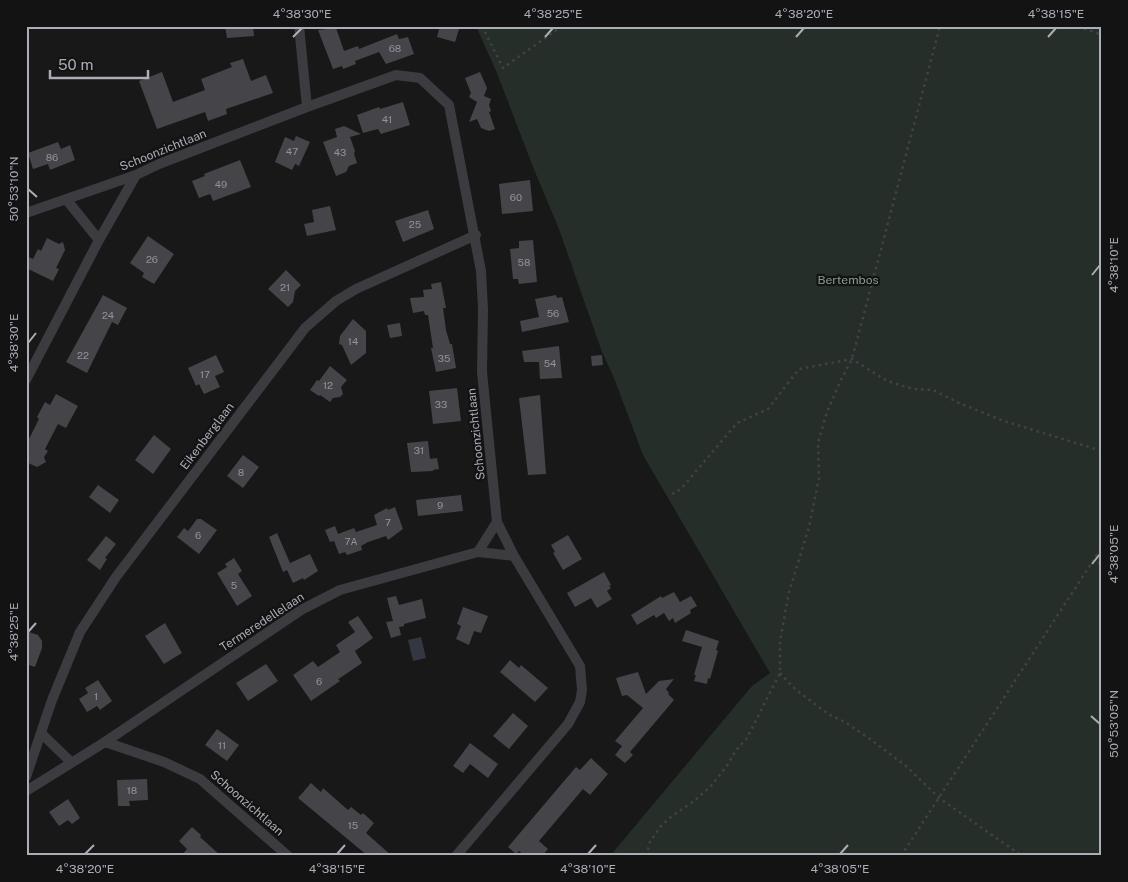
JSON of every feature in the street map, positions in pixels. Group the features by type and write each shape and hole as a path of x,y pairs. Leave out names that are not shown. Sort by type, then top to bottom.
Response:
{"street":[{"path":"299,26 307,107"},
{"name":"Schoonzichtlaan","path":"26,213 136,175 159,164 307,107 396,76 420,78 449,105 476,235 481,271 483,308 482,372 497,522 514,556 580,666 582,690 577,708 568,724 456,856"},
{"path":"26,380 99,240 136,175"},
{"path":"66,199 99,240"},
{"name":"Eikenberglaan","path":"26,777 52,700 80,632 116,577 305,328 336,301 356,289 476,235"},
{"path":"478,552 497,522"},
{"name":"Termeredellelaan","path":"105,742 300,610 340,590 478,552 514,556"},
{"path":"42,734 71,762"},
{"path":"26,791 105,742"},
{"name":"Schoonzichtlaan","path":"105,742 164,762 200,779 288,856"}],"path":[{"path":"482,26 503,68 562,26"},
{"path":"646,856 650,842 660,827 711,786 727,766 736,750 747,738 780,673 780,640 789,592 809,527 820,478 818,443 830,405 852,359 940,26"},
{"path":"1078,26 1102,35"},
{"path":"672,494 681,489 737,423 768,409 799,368 852,359 887,381 913,389 933,390 959,403 1004,421 1102,451"},
{"path":"901,856 1102,547"},
{"path":"1096,556 1102,569"},
{"path":"780,673 795,690 828,714 845,722 906,766 940,798 1022,856"}],"green space":[{"name":"Bertembos","path":"476,26 1102,26 1102,856 610,856 752,686 770,673 643,455 614,378 602,352 559,229 497,73"}],"shaded area":[{"path":"421,637 426,658 413,661 408,640"}],"building":[{"path":"225,26 253,26 254,36 227,38"},
{"path":"440,26 460,26 455,42 437,37"},
{"path":"336,28 344,51 358,46 359,49 397,34 399,39 408,37 414,54 386,64 379,52 355,61 356,64 343,69 342,66 333,69 318,30"},
{"path":"243,59 251,81 266,75 273,93 226,109 227,114 208,121 205,112 157,129 139,81 162,72 173,102 205,90 201,79 232,67 230,63"},
{"path":"480,72 487,88 484,96 491,99 489,105 491,111 489,112 495,129 489,131 481,128 477,119 469,122 477,102 469,97 471,93 465,78"},
{"path":"403,102 410,125 381,134 378,129 363,133 357,115 379,107 380,109"},
{"path":"344,126 361,134 350,137 357,163 349,166 346,172 336,176 323,142 337,137 335,129"},
{"path":"296,136 310,142 299,166 295,164 292,170 275,162 285,137 294,141"},
{"path":"58,142 61,149 70,145 75,160 50,170 48,164 33,169 28,153"},
{"path":"240,160 251,187 213,201 210,194 199,198 192,181 205,176 204,174"},
{"path":"530,180 533,211 502,214 499,184"},
{"path":"330,206 336,230 307,236 304,224 314,222 312,210"},
{"path":"428,210 434,229 403,242 395,221"},
{"path":"148,236 174,254 154,284 142,277 144,273 130,263"},
{"path":"47,238 59,244 63,242 65,250 56,268 59,269 53,281 26,268 26,256 33,259 38,249 41,251"},
{"path":"533,240 537,282 519,284 518,279 513,279 510,249 519,248 519,241"},
{"path":"286,270 301,285 295,291 293,302 288,307 268,289"},
{"path":"441,282 446,308 443,308 446,330 450,344 452,344 456,368 436,372 431,348 433,348 428,315 425,315 424,311 413,313 410,298 424,297 423,290 432,289 431,284"},
{"path":"103,295 127,308 118,325 112,322 87,373 66,362"},
{"path":"556,295 557,298 562,297 569,322 522,332 520,321 539,317 535,299"},
{"path":"353,319 366,331 366,353 351,365 342,345 339,344 340,336"},
{"path":"400,323 402,336 390,338 387,325"},
{"path":"559,346 562,378 540,379 539,362 524,362 522,351"},
{"path":"216,355 224,372 215,376 220,387 204,394 199,384 196,386 188,368"},
{"path":"602,355 603,365 592,366 591,356"},
{"path":"330,366 347,380 341,387 343,394 340,397 333,398 330,402 310,390"},
{"path":"457,388 461,421 433,424 429,391"},
{"path":"56,394 78,406 66,428 58,424 45,449 48,451 44,457 46,462 37,467 26,462 26,445 45,402 50,405"},
{"path":"540,395 546,474 528,475 519,398"},
{"path":"154,435 171,449 153,474 135,460"},
{"path":"428,441 430,459 437,458 439,469 411,472 407,443"},
{"path":"243,455 259,467 243,488 227,476"},
{"path":"98,485 119,500 110,513 89,497"},
{"path":"461,495 463,511 418,516 416,500"},
{"path":"395,507 403,529 388,540 386,536 368,542 361,546 362,550 347,555 345,552 339,554 334,541 330,542 325,530 335,526 338,534 354,528 356,532 377,525 374,515 387,508 388,510"},
{"path":"197,519 201,519 217,530 199,554 177,537 184,528 188,531"},
{"path":"277,533 290,563 310,554 318,571 304,580 303,578 293,583 287,570 283,572 269,537"},
{"path":"568,535 582,559 563,570 553,553 555,552 551,545"},
{"path":"106,536 116,544 105,558 107,559 100,570 87,560"},
{"path":"234,558 242,571 238,574 252,596 237,606 217,573 227,567 225,564"},
{"path":"604,572 611,585 609,586 611,588 607,591 612,599 597,608 591,598 575,607 567,593"},
{"path":"674,592 680,602 691,596 697,606 690,610 691,613 675,623 673,618 669,621 664,613 656,618 654,615 637,625 631,615 661,596 662,598"},
{"path":"396,596 399,605 422,599 426,618 404,624 404,626 399,627 401,635 391,638 386,622 393,621 387,598"},
{"path":"463,607 488,616 481,633 474,631 469,645 456,639 461,626 457,624"},
{"path":"358,616 373,638 355,651 362,663 338,679 340,681 311,701 293,675 313,661 318,667 340,652 336,645 355,632 348,622"},
{"path":"165,623 182,653 164,664 145,636"},
{"path":"686,630 719,641 716,650 718,651 707,684 694,681 702,647 682,641"},
{"path":"26,631 38,635 42,641 42,648 35,667 26,664"},
{"path":"510,660 519,668 521,665 548,688 535,702 500,672"},
{"path":"266,664 278,681 248,701 236,683"},
{"path":"638,672 646,694 659,681 674,679 666,689 674,700 630,752 633,755 625,763 615,755 622,746 615,741 643,708 627,695 622,696 616,678"},
{"path":"98,680 112,701 100,710 97,706 87,712 79,699 88,693 85,688"},
{"path":"513,713 528,726 509,749 493,736"},
{"path":"217,729 239,745 227,761 205,745"},
{"path":"470,743 498,764 488,778 470,764 463,773 453,766"},
{"path":"591,758 608,774 590,795 583,789 539,841 548,849 542,856 525,856 519,851 516,854 508,847 576,767 580,770"},
{"path":"147,779 148,800 129,801 130,806 118,806 117,780"},
{"path":"311,783 321,792 323,788 348,810 351,807 361,815 363,813 374,823 366,833 392,856 368,856 298,798"},
{"path":"68,799 80,818 72,824 68,820 59,826 49,812"},
{"path":"192,827 221,856 181,856 187,849 179,841"}]}
